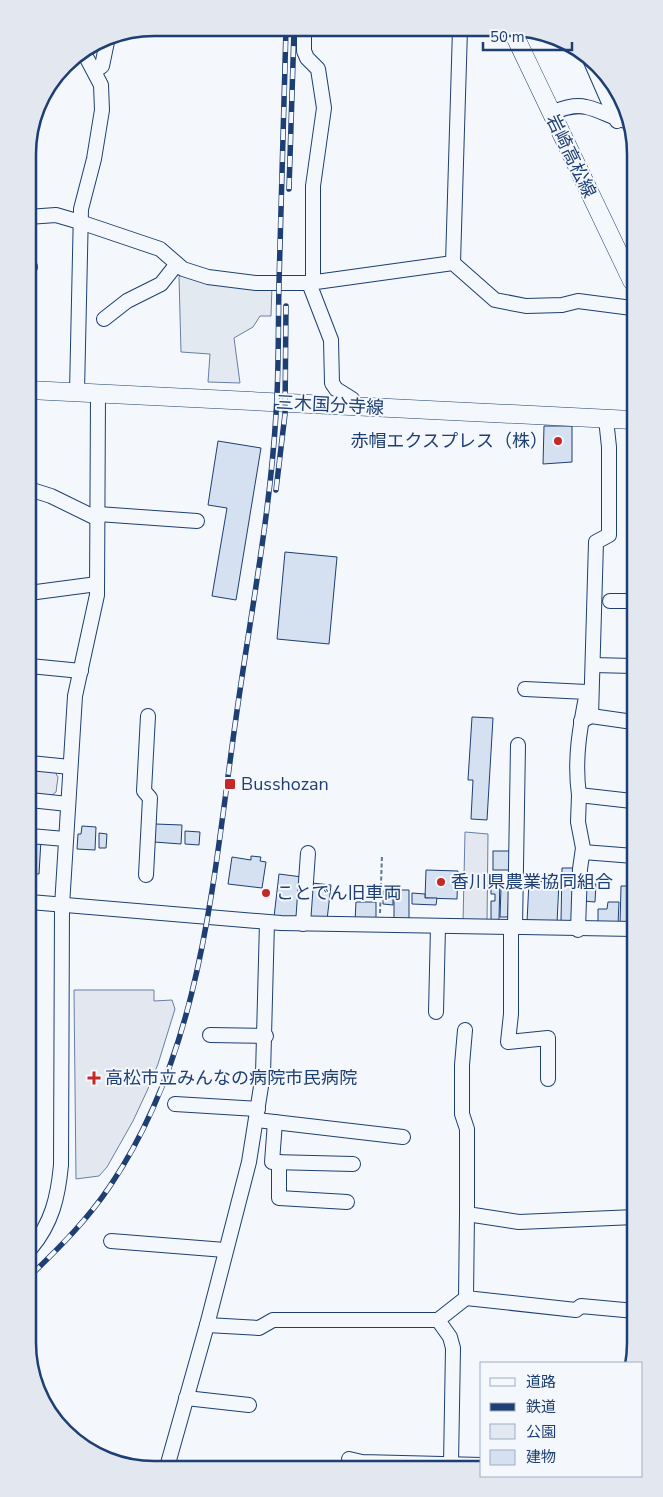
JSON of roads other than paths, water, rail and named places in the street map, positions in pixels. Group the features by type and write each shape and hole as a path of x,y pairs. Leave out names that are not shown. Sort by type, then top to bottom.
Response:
{"main road":[{"name":"岩崎高松線","path":"515,37 627,271"},
{"name":"三木国分寺線","path":"37,390 627,420"}],"street":[{"path":"304,36 304,50 308,58 318,69 324,108 313,186 311,283 331,340 332,383 336,389 352,398 356,406"},
{"path":"453,263 460,36"},
{"path":"95,71 102,66 106,47"},
{"path":"76,392 80,222 82,202 94,159 102,110 102,90 95,71 87,58"},
{"path":"606,88 619,113"},
{"path":"550,113 567,107 585,106 622,121"},
{"path":"37,216 56,215 160,249 176,265 208,277 256,283 311,283 453,263 495,300 526,306 562,305 578,301 627,307"},
{"path":"104,319 126,302 161,284 176,265"},
{"path":"36,1243 44,1233 58,1199 61,1165 62,906 65,839 75,696 97,595 98,394"},
{"path":"578,930 583,852 578,822 579,795 576,749 586,718 593,664 596,542 609,535 609,447 606,419"},
{"path":"37,491 98,516 196,520"},
{"path":"37,592 97,584"},
{"path":"610,601 627,600"},
{"path":"593,664 627,666"},
{"path":"37,667 81,671"},
{"path":"525,689 587,692 586,718"},
{"path":"146,875 150,798 144,791 148,716"},
{"path":"586,718 627,721"},
{"path":"518,745 511,1014 508,1042 548,1038 548,1079"},
{"path":"36,764 70,767"},
{"path":"579,795 626,800"},
{"path":"36,801 68,804"},
{"path":"36,837 65,839"},
{"path":"583,852 626,855"},
{"path":"303,924 308,853"},
{"path":"36,903 303,924 626,930"},
{"path":"169,1461 207,1326 249,1162 258,1115 266,1036 267,922"},
{"path":"436,1012 438,926"},
{"path":"465,1030 462,1065 462,1114 467,1129 466,1298"},
{"path":"210,1035 266,1036"},
{"path":"175,1104 258,1115 275,1122 403,1137"},
{"path":"275,1122 272,1162 353,1164"},
{"path":"279,1162 279,1198 347,1202"},
{"path":"467,1214 518,1222 626,1217"},
{"path":"111,1241 225,1250"},
{"path":"207,1326 258,1328 273,1320 438,1320 466,1298 576,1310 581,1306 626,1310"},
{"path":"438,1320 450,1337 453,1348 451,1461"},
{"path":"186,1398 250,1405"},
{"path":"348,1459 357,1461"}],"railway":[{"path":"36,1270 92,1210 110,1186 141,1133 166,1077 185,1020 199,960 211,900 220,839 273,452 278,381 286,36"},
{"path":"289,189 294,36"},
{"path":"276,490 285,414 286,306"}],"place":[{"name":"赤帽エクスプレス（株）","path":"558,441"},
{"name":"Busshozan","path":"230,784"},
{"name":"香川県農業協同組合","path":"441,882"},
{"name":"ことでん旧車両","path":"266,893"},
{"name":"高松市立みんなの病院市民病院","path":"94,1078"}]}
